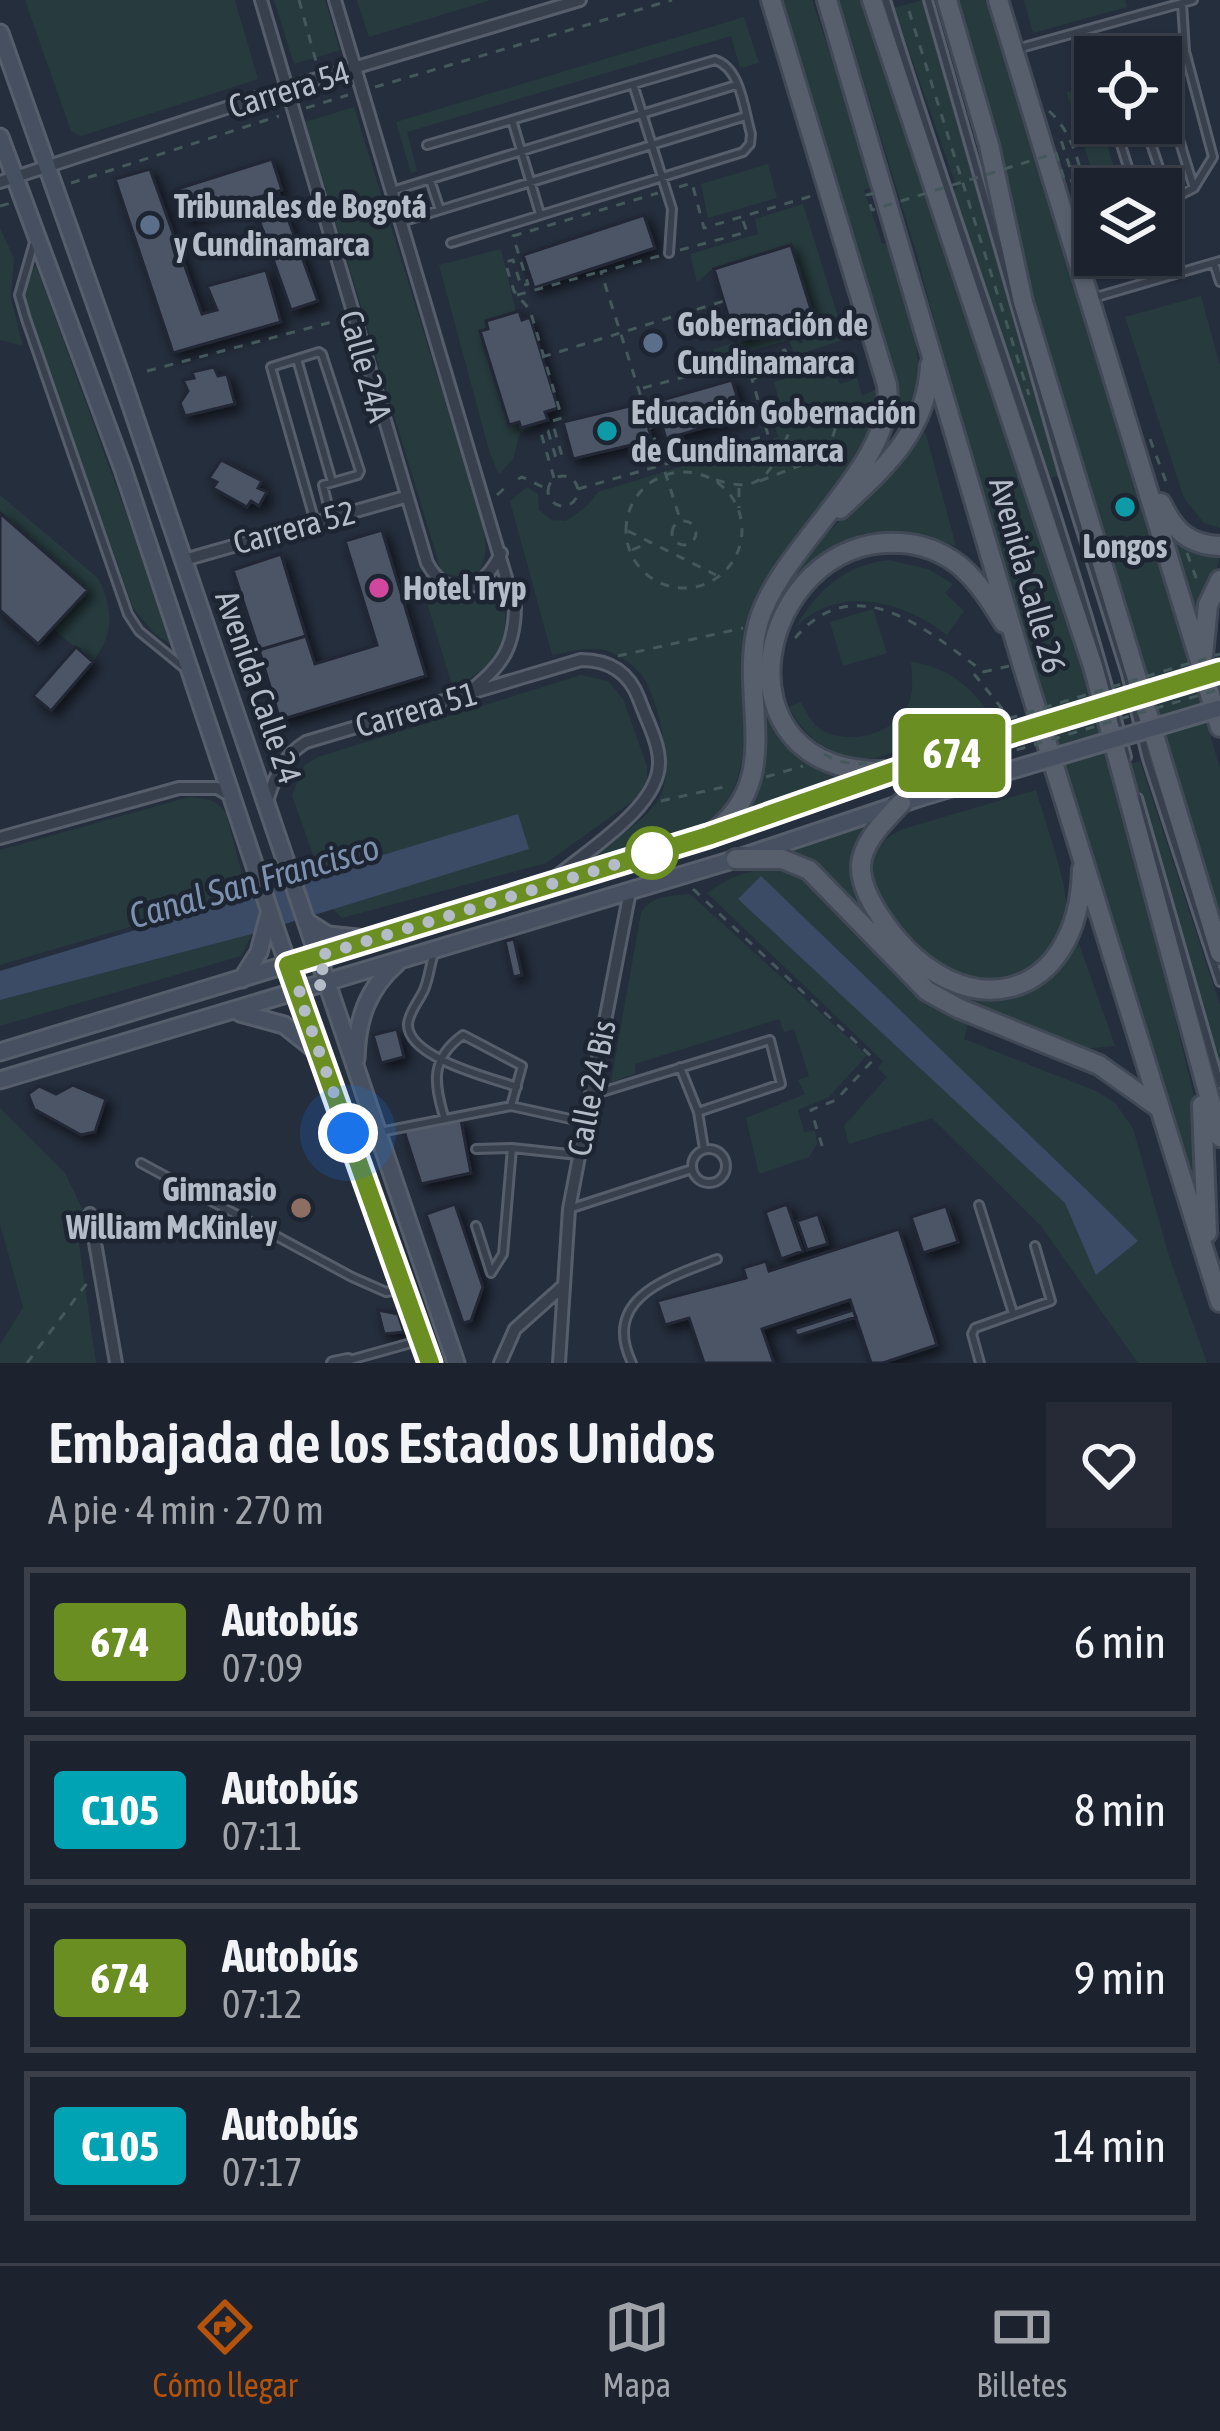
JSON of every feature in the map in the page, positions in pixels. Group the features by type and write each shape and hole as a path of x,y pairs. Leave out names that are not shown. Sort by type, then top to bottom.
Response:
{"main road":[{"path":"708,836 735,815 751,781 758,625 778,580 866,458 881,431 889,395 771,0"},
{"name":"Avenida Calle 26","path":"827,0 1022,663 1219,1300"},
{"name":"Avenida Calle 26","path":"872,0 1086,645 1220,1137"},
{"path":"947,0 989,145 1030,325 1220,953"},
{"path":"998,0 1074,208"},
{"name":"Avenida Calle 24","path":"0,33 456,1363"},
{"name":"Avenida Calle 24","path":"0,137 7,180 36,236 123,469 278,936 430,1363"},
{"path":"1088,276 1090,299 1138,454 1211,669"},
{"path":"806,542 905,445 927,392 930,348"},
{"path":"1138,454 1171,522 1187,538 1220,545"},
{"path":"1016,639 980,586 960,566 938,552 883,542 837,557 801,588 786,611 771,656 775,706 785,729 803,750 921,797 1220,708"},
{"path":"1220,580 1208,605 1220,727"},
{"path":"1082,852 1077,919 1059,955 1022,982 983,989 946,981 915,961 867,895 862,880 865,848 911,759 1211,669"},
{"path":"2,1051 708,836 897,787"},
{"path":"0,1080 736,859 897,787"},
{"path":"736,859 782,859 809,870 927,991 1099,1065 1161,1110"},
{"path":"242,979 261,944 270,911"},
{"path":"306,921 338,938 373,938"},
{"path":"357,1073 364,1006 379,981 400,961"},
{"path":"231,1012 284,1025 320,1055"},
{"path":"1194,1053 1205,1123 1207,1235 1219,1300"}],"street":[{"name":"Calle 24A","path":"262,0 427,563 446,585 463,589 482,584 501,553"},
{"path":"335,0 515,608 512,638 499,667 467,694"},
{"name":"Carrera 54","path":"7,180 287,88 580,0"},
{"name":"Carrera 52","path":"184,560 404,497"},
{"name":"Carrera 51","path":"266,804 276,773 306,742 581,660 599,660"},
{"path":"546,886 654,790 658,752 635,688 614,666 599,660"},
{"path":"0,838 179,788 218,788 232,797"},
{"name":"Calle 24 Bis","path":"559,1363 569,1209 630,891"},
{"path":"90,1214 116,1363"},
{"path":"500,1363 515,1329 562,1286"},
{"path":"333,1363 348,1360"}],"lane":[{"path":"886,0 1100,654 1220,1084"},
{"path":"928,0 1147,759 1220,982"},
{"path":"1013,50 1193,0"},
{"path":"1146,2 1149,12"},
{"path":"1182,3 1185,50 1214,157 1194,188 1182,194"},
{"path":"427,145 715,60 730,67 752,139 743,152 452,243"},
{"path":"633,84 673,214 669,254"},
{"path":"392,191 736,86"},
{"path":"401,222 746,116"},
{"path":"512,120 540,215"},
{"path":"1180,144 1194,188"},
{"path":"430,180 440,210"},
{"path":"36,236 19,295 128,614 139,631 192,675"},
{"path":"1090,299 1217,262 1220,282"},
{"path":"306,488 360,471 322,354 271,367 315,522"},
{"path":"296,358 331,518"},
{"path":"435,950 408,1030 417,1044 442,1060 517,1087"},
{"path":"444,1117 434,1081 442,1060 463,1035 523,1066 511,1106"},
{"path":"590,1095 771,1042 782,1084 698,1112"},
{"path":"680,1067 698,1112 704,1149"},
{"path":"376,1133 511,1106 584,1122"},
{"path":"476,1226 491,1273 503,1254 512,1148"},
{"path":"476,1149 578,1155"},
{"path":"692,1169 706,1182 723,1174 722,1155 704,1149"},
{"path":"692,1169 694,1156 704,1149"},
{"path":"141,1163 352,1277 386,1292 404,1289"},
{"path":"569,1209 692,1169"},
{"path":"979,1205 1012,1312"},
{"path":"980,1363 973,1330 1051,1300 1034,1246"},
{"path":"632,1363 625,1323 635,1301 655,1283 718,1259"},
{"path":"348,1360 422,1340"}],"path":[{"path":"299,0 326,102"},
{"path":"909,10 1028,394"},
{"path":"1068,135 1078,168"},
{"path":"875,193 867,195 872,210 1056,153 1065,182 1074,180 1060,137"},
{"path":"578,489 573,503 563,506 550,499 548,489 554,478 541,433 548,431 556,458 562,457 552,422 562,418 530,310 517,295 505,262 513,260 521,286 528,284 514,236 692,184 704,229 817,194"},
{"path":"0,206 8,203"},
{"path":"517,295 746,232 742,218"},
{"path":"601,272 681,522"},
{"path":"544,357 724,302"},
{"path":"147,371 352,317"},
{"path":"640,389 785,350 790,369"},
{"path":"578,489 768,435 752,380 841,355 843,362 867,356"},
{"path":"739,485 740,549 719,576 677,588 642,570 630,551 627,515 650,483 667,474 699,474 739,485 756,482 812,462 829,445 837,418 834,408 825,403 813,405 795,419 782,454 756,482"},
{"path":"1147,430 1169,491"},
{"path":"786,440 791,457 802,464"},
{"path":"554,478 570,477 578,489"},
{"path":"518,479 548,489"},
{"path":"714,480 739,510"},
{"path":"491,500 507,486"},
{"path":"672,553 680,544 692,543 696,533 691,523 681,522"},
{"path":"680,544 672,534 681,522"},
{"path":"626,530 719,576"},
{"path":"1187,538 1187,557 1208,605"},
{"path":"630,551 650,542"},
{"path":"710,572 711,581"},
{"path":"787,649 820,615 872,605 903,614 984,672"},
{"path":"599,660 758,625"},
{"path":"967,731 1220,654"},
{"path":"1009,716 974,674 1022,663"},
{"path":"897,787 1220,689"},
{"path":"640,806 751,781 823,757 864,765 911,759"},
{"path":"678,876 874,1059 836,1100 811,1110 824,1152"},
{"path":"27,1363 99,1268"}],"green space":[{"path":"25,0 235,0 258,79 81,136 71,131"},
{"path":"274,0 325,0 340,50 294,64"},
{"path":"357,0 491,0 369,37"},
{"path":"780,0 812,0 875,186 864,190 882,244 892,241 913,325 918,369 914,410 896,403 859,257"},
{"path":"839,0 863,0 1043,527 1122,795 1196,1105 1198,1150 1191,1198 916,252"},
{"path":"922,0 1058,476 1051,478 894,8"},
{"path":"956,0 989,0 1220,768 1220,921 1031,302 1016,213"},
{"path":"1024,0 1125,0 1127,7 1033,33"},
{"path":"744,17 759,63 740,68 731,36 407,132 417,171 411,173 396,122"},
{"path":"1074,90 1074,116 1066,92"},
{"path":"354,107 480,514 485,556 473,579 442,573 305,122"},
{"path":"1083,144 1107,144 1114,168 1091,168"},
{"path":"768,164 777,198 708,218 701,184"},
{"path":"803,204 845,339 795,356 789,340 717,360 713,349 793,325 803,343 797,324 813,319 791,245 714,268 697,282 690,254 758,234 755,219"},
{"path":"0,228 14,258 11,299 23,346 0,340"},
{"path":"501,249 516,312 486,321 488,329 480,332 508,424 536,423 537,427 520,433 513,459 499,474 439,265"},
{"path":"36,265 174,646 155,634 133,608 24,297 27,277"},
{"path":"1201,296 1220,366 1220,528 1204,523 1184,498 1125,317"},
{"path":"832,366 840,384 857,378 862,396 876,389 878,416 860,457 756,599 744,657 743,748 727,802 706,824 588,860 636,824 659,799 666,773 660,721 645,680 624,659 595,649 552,655 510,501 527,487 538,494 539,510 552,520 566,521 598,492 778,437 769,404 779,400 774,382"},
{"path":"925,431 956,546 881,532 856,536 830,549 787,595 764,656 763,688 770,717 785,743 814,765 849,779 747,812 759,764 760,662 770,612 794,571 909,454"},
{"path":"0,495 98,578 109,621 93,662 53,629 88,589 0,513"},
{"path":"1171,537 1190,548 1220,552 1195,616"},
{"path":"889,560 928,569 953,584 945,593 964,611 947,635 911,613 851,601 812,614 795,628 834,582 859,567"},
{"path":"416,567 454,596 474,595 499,582 505,617 500,646 483,668 453,688"},
{"path":"873,609 887,653 843,666 830,622"},
{"path":"911,662 937,668 958,680 992,718 876,758 862,758 836,752 814,739 789,707 801,702 817,726 836,736 873,734 895,722 909,702"},
{"path":"581,675 608,681 623,699 647,766 647,784 640,796 546,863 342,918 331,907 292,795 305,765"},
{"path":"1140,761 1220,1005 1220,1068 1131,764"},
{"path":"1036,790 1066,896 1065,914 1054,941 1029,968 1000,979 968,979 938,967 916,950 880,898 872,872 877,848 903,829"},
{"path":"189,797 210,800 226,813 247,893 0,965 0,850"},
{"path":"873,821 859,847 881,928 971,995 1050,973 1077,938 1115,1046 1081,1049 939,992 905,962 832,879 791,849"},
{"path":"777,868 796,871 821,893 900,980 939,1009 969,1022 964,1039 1096,1091 1115,1103 1133,1128 1169,1256 1207,1363 1138,1363 1041,1226 932,1118 849,1144 844,1126 887,1077 878,1068 883,1061 707,893 740,875"},
{"path":"690,894 867,1055 829,1097 798,1110 804,1132 815,1131 817,1144 809,1157 759,1174 746,1118 805,1094 798,1080 809,1076 794,1029 784,1032 779,1019 635,1064 635,1074 611,1082 641,913 656,900"},
{"path":"252,934 241,956 0,1026 0,1000"},
{"path":"0,1108 65,1173 83,1210 76,1223 96,1363 0,1363 0,1345 23,1307 0,1224"}],"water":[{"path":"518,814 529,849 252,934 0,1000 0,971"},
{"path":"761,876 1138,1241 1096,1275 1065,1203 738,899"}],"building":[{"name":"Tribunales de Bogotá y Cundinamarca","path":"272,159 282,190 184,221 174,190"},
{"name":"Tribunales de Bogotá y Cundinamarca","path":"150,169 202,314 217,310 207,286 266,270 281,322 173,353 115,179"},
{"name":"Tribunales de Bogotá y Cundinamarca","path":"279,194 318,301 291,310 253,203"},
{"name":"Gobernación de Cundinamarca","path":"644,215 655,248 534,288 523,255"},
{"path":"791,245 814,319 736,342 714,269"},
{"path":"519,311 522,320 530,317 558,408 545,412 548,420 521,428 519,422 509,425 480,331 488,329 486,321"},
{"path":"214,367 218,376 227,374 235,404 185,416 180,403 188,391 183,380 194,378 192,372"},
{"path":"732,380 743,416 666,439 655,402"},
{"name":"Educación Gobernación de Cundinamarca","path":"642,403 652,440 573,459 563,422"},
{"path":"221,460 262,481 258,488 267,492 259,506 251,501 247,507 213,488 217,482 209,478"},
{"path":"0,513 88,590 38,644 0,610"},
{"name":"Hotel Tryp","path":"382,530 426,676 280,720 259,650 306,636 315,664 377,645 345,541"},
{"path":"281,554 306,636 259,650 233,570"},
{"path":"76,647 93,662 51,711 33,696"},
{"path":"514,939 522,975 513,977 505,941"},
{"path":"397,1029 404,1057 381,1063 373,1035"},
{"path":"73,1085 106,1099 95,1132 81,1135 34,1109 28,1094 39,1086 56,1094"},
{"path":"461,1120 471,1173 421,1184 404,1131"},
{"path":"455,1204 483,1287 471,1321 463,1323 426,1214"},
{"path":"787,1204 803,1251 781,1259 765,1212"},
{"path":"946,1206 958,1242 923,1253 911,1217"},
{"path":"818,1214 828,1244 807,1250 797,1221"},
{"path":"899,1229 937,1345 871,1363 850,1300 762,1329 774,1363 704,1363 689,1318 665,1325 657,1301 746,1278 743,1268 766,1261 769,1271"},
{"path":"378,1310 398,1314 404,1332 384,1334"},
{"path":"853,1310 856,1317 797,1336 794,1329"}],"bus line":[{"name":"674","path":"430,1363 288,965 1220,671"}],"place":[{"name":"Tribunales de Bogotá y Cundinamarca","path":"150,225"},
{"name":"Gobernación de Cundinamarca","path":"653,343"},
{"name":"Educación Gobernación de Cundinamarca","path":"607,431"},
{"name":"Longos","path":"1125,507"},
{"name":"Hotel Tryp","path":"379,588"},
{"name":"Gimnasio William McKinley","path":"301,1208"}],"route":[{"path":"348,1133 298,992 327,983 318,956 659,851 652,853"}],"water label":[{"name":"Canal San Francisco","path":"254,881"}]}
